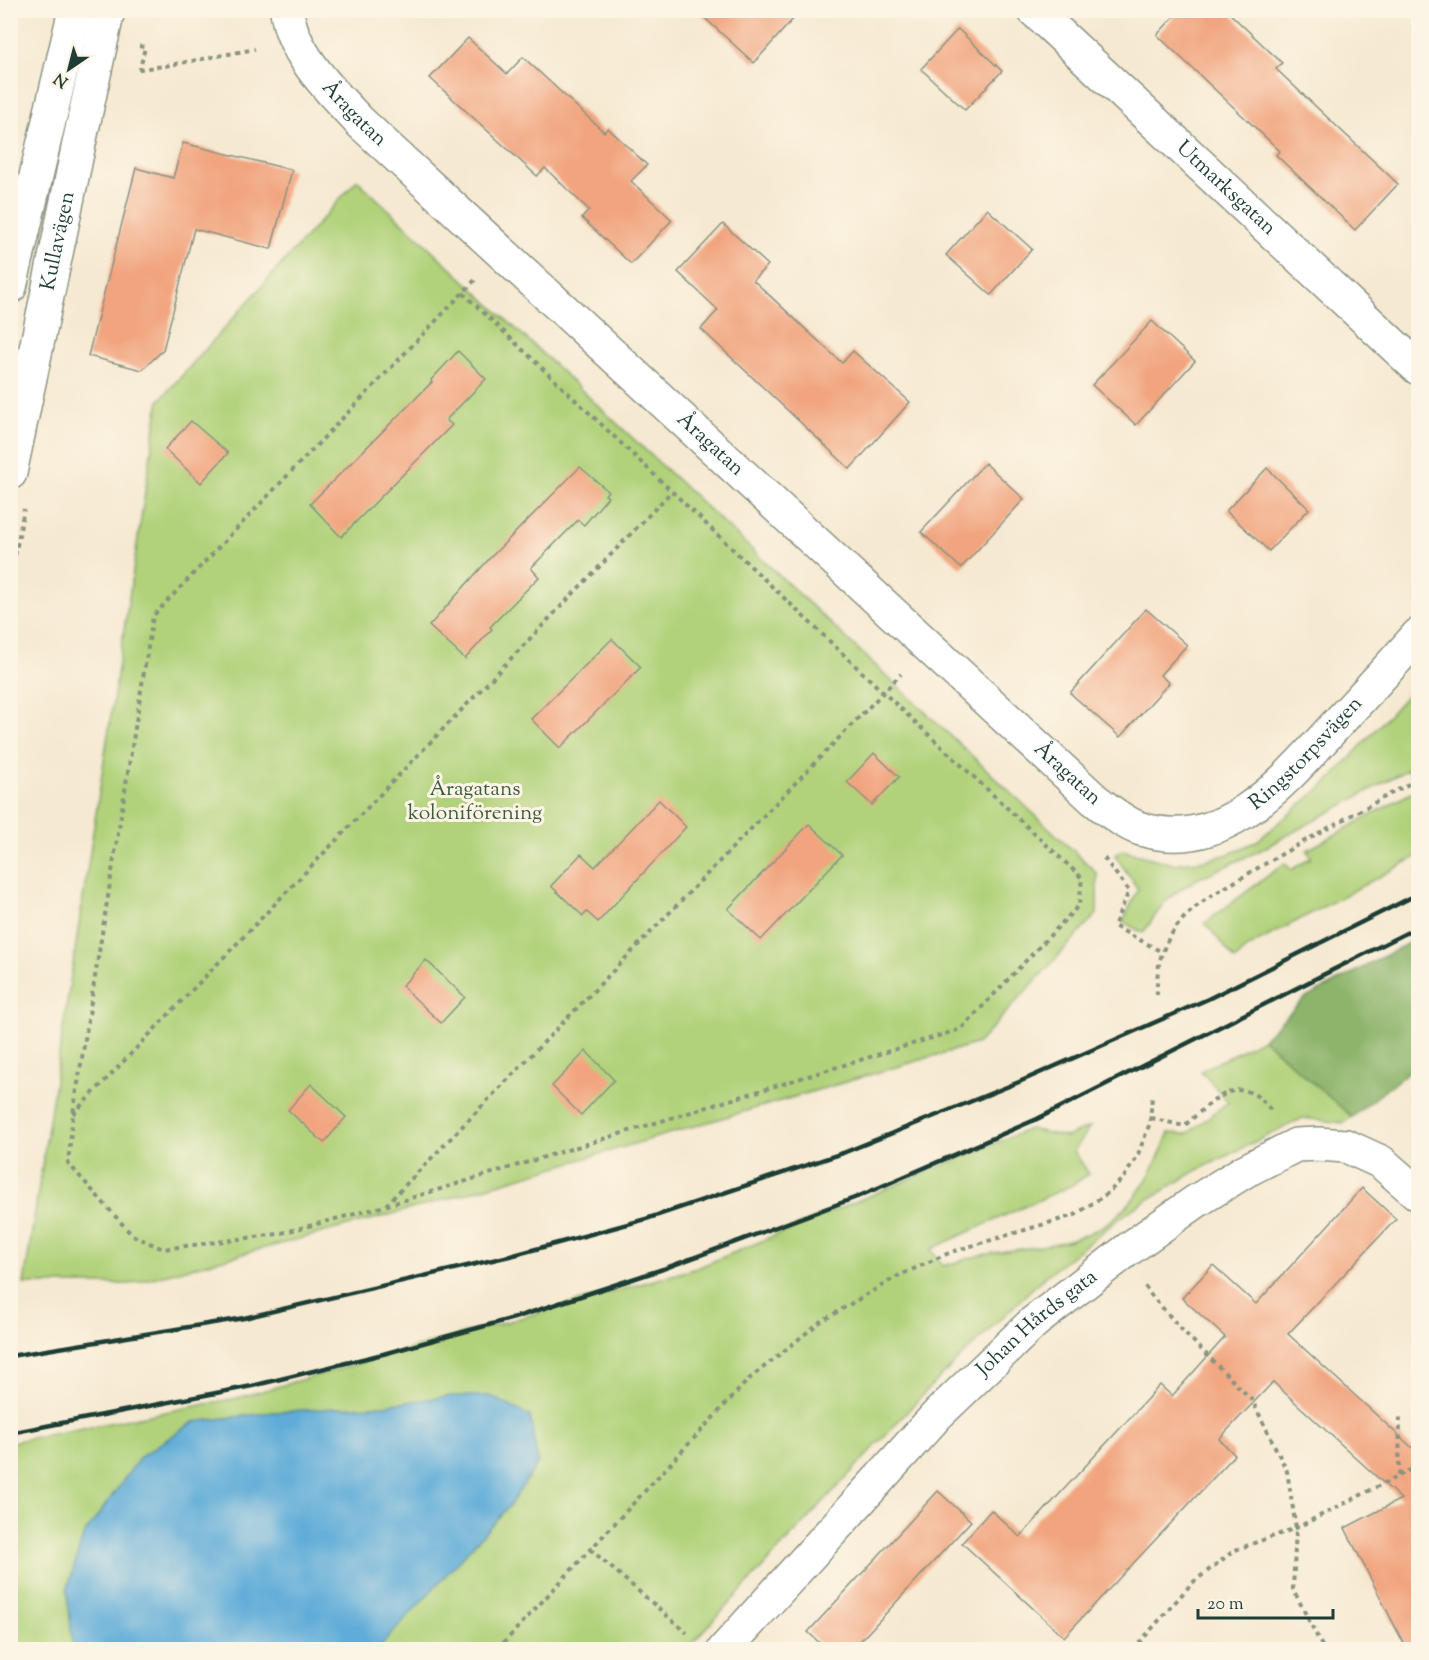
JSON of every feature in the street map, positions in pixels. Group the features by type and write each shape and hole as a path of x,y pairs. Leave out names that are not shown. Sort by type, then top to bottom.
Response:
{"street":[{"name":"Kullavägen","path":"10,287 75,10"},
{"name":"Utmarksgatan","path":"1034,10 1419,368"},
{"name":"Kullavägen","path":"10,473 105,24"},
{"name":"Åragatan","path":"291,24 312,67 360,122 1095,800 1140,829 1172,835"},
{"name":"Ringstorpsvägen","path":"1172,835 1195,833 1217,826 1253,807 1284,782 1419,635"},
{"path":"1296,1144 1346,1146 1382,1162 1419,1194"},
{"name":"Johan Hårds gata","path":"724,1650 938,1414 1034,1322 1126,1251 1215,1190 1296,1144"}],"path":[{"path":"105,24 145,47 140,69 243,51 291,24"},
{"path":"463,293 1082,878 1079,904 962,1029 385,1206 278,1234 163,1250 132,1235 68,1163 73,1114 153,616 480,275"},
{"path":"73,1114 671,492"},
{"path":"385,1206 903,671"},
{"path":"1156,995 1159,958 1183,920 1196,908 1272,859 1419,779"},
{"path":"1108,862 1129,891 1114,926 1162,952"},
{"path":"1151,1118 1184,1126 1228,1092 1248,1090 1264,1100 1296,1144"},
{"path":"496,1650 749,1379 820,1322 898,1276 951,1252 1075,1215 1108,1193 1124,1178 1137,1157 1151,1118 1152,1096"},
{"path":"1126,1251 1151,1295 1252,1400 1287,1470 1296,1528 1293,1589 1324,1650"},
{"path":"1399,1476 1400,1416"},
{"path":"1133,1650 1192,1583 1235,1550 1296,1528 1419,1466"},
{"path":"590,1549 688,1634"}],"green space":[{"name":"Åragatans koloniförening","path":"357,180 1097,873 1097,914 978,1043 426,1205 130,1284 24,1284 159,401"},
{"path":"1418,683 1418,788 1408,769 1257,852 1197,879 1164,903 1143,933 1123,922 1138,889 1115,855 1122,850 1173,864 1206,860 1229,854 1257,841 1329,781"},
{"path":"1418,789 1418,856 1248,947 1235,960 1205,923 1285,863 1291,870 1311,858 1307,850"},
{"path":"1418,938 1418,1064 1352,1117 1263,1039 1304,999"},
{"path":"1263,1039 1352,1117 1343,1123 1303,1118 1196,1171 1132,1209 1042,1279 931,1386 687,1649 11,1650 11,1442 237,1398 697,1268 1029,1129 1066,1137 1090,1127 1074,1151 1089,1174 1072,1185 931,1249 943,1266 978,1256 1074,1239 1103,1226 1126,1208 1144,1185 1169,1133 1187,1134 1228,1102 1201,1071"}],"water":[{"path":"450,1396 490,1396 530,1416 538,1463 510,1505 378,1649 73,1649 67,1590 83,1536 140,1457 193,1422 273,1412 383,1405"}],"building":[{"path":"696,10 801,10 754,63"},
{"path":"1180,10 1226,10 1282,63 1276,69 1398,184 1355,230 1276,155 1280,151 1157,35"},
{"path":"958,29 1002,71 965,110 921,69"},
{"path":"468,38 507,74 523,57 604,132 608,128 647,165 631,181 672,220 631,264 582,218 589,210 545,168 537,176 430,78"},
{"path":"183,143 292,170 271,249 194,229 163,350 142,370 88,356 136,168 173,178"},
{"path":"987,209 1032,249 991,295 946,255"},
{"path":"723,224 768,265 753,280 842,363 853,351 910,402 850,469 701,329 718,310 678,272"},
{"path":"1152,321 1195,361 1136,425 1092,385"},
{"path":"458,351 486,379 446,420 452,425 341,537 310,504 432,382 431,380"},
{"path":"191,421 228,453 201,483 165,449"},
{"path":"985,463 1024,499 961,568 921,532"},
{"path":"580,467 608,491 605,495 608,497 584,525 578,520 531,568 539,577 490,627 492,629 465,659 429,626 489,559"},
{"path":"1267,468 1309,509 1269,551 1226,511"},
{"path":"1146,609 1187,645 1160,675 1169,683 1120,737 1070,693"},
{"path":"612,639 641,667 560,748 531,719"},
{"path":"874,753 899,777 872,805 847,782"},
{"path":"659,800 686,827 598,922 587,912 583,916 551,886 581,854 595,867"},
{"path":"809,824 842,855 761,940 728,909"},
{"path":"426,960 465,997 441,1023 402,986"},
{"path":"586,1051 614,1080 581,1115 552,1086"},
{"path":"311,1084 346,1117 324,1143 288,1110"},
{"path":"1362,1188 1396,1219 1288,1334 1419,1454 1419,1650 1407,1650 1345,1528 1401,1499 1273,1382 1219,1439 1235,1455 1064,1637 962,1543 991,1510 1020,1537 1160,1385 1172,1396 1225,1337 1182,1298 1213,1265 1256,1304"},
{"path":"938,1491 971,1521 852,1650 827,1650 808,1632"}],"railway":[{"path":"10,1356 244,1318 514,1255 646,1219 843,1153 1019,1082 1208,999 1418,894"},
{"path":"10,1433 252,1386 383,1354 514,1318 663,1269 857,1197 1037,1119 1418,927"}]}
